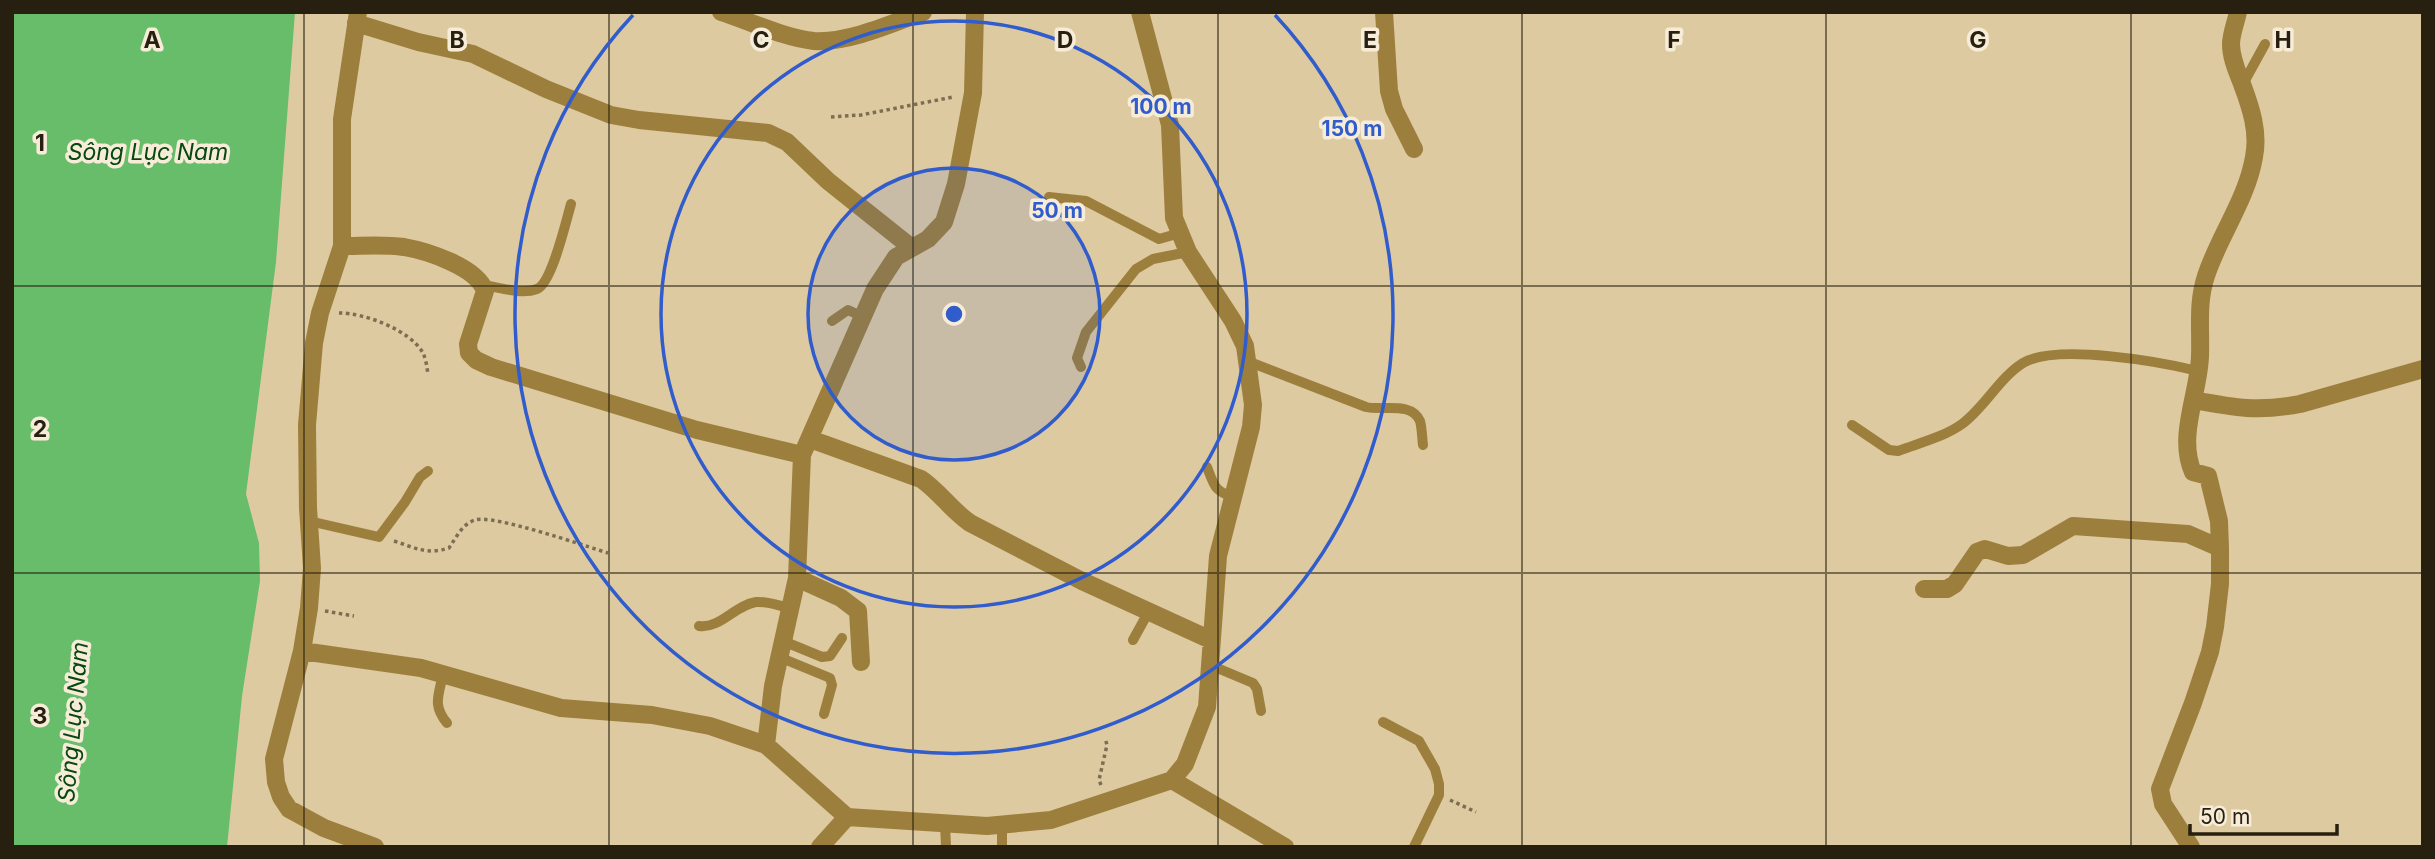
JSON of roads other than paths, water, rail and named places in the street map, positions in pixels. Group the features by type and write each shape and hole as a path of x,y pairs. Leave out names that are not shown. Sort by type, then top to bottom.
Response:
{"street":[{"path":"721,12 814,41 833,40 886,26 923,12"},
{"path":"766,745 770,703 797,578 806,447 875,289 896,257 928,239 944,222 956,184 973,93 975,12"},
{"path":"302,651 421,667 561,708 652,715 710,726 766,745 847,817 1002,825 1051,820 1172,780 1185,764 1207,707 1218,556 1251,427 1253,405 1245,345 1233,321 1188,252 1174,218 1170,125 1140,12"},
{"path":"1384,12 1389,91 1394,109 1414,149"},
{"path":"2191,847 2163,804 2160,789 2210,652 2220,584 2219,521 2208,476 2193,472 2188,461 2188,431 2200,357 2199,301 2206,276 2247,183 2254,159 2254,117 2233,62 2231,42 2238,12"},
{"path":"375,847 302,818 289,809 276,782 274,759 302,651 309,608 312,568 307,425 314,343 320,313 342,246 342,119 357,18 418,42 473,54 545,89 611,115 768,133 788,142 828,181 912,248"},
{"path":"342,246 402,247 434,254 466,271 483,285 484,298 468,344 469,353 476,360 491,367 697,430 806,447 921,479 932,486 957,514 970,523 1082,581 1211,640"},
{"path":"2194,400 2246,410 2280,408 2423,369"},
{"path":"1924,589 1947,589 1955,584 1977,552 1985,549 2008,556 2022,555 2073,526 2188,534 2220,548"},
{"path":"797,578 841,598 858,611 861,662"},
{"path":"1172,780 1285,847"},
{"path":"820,847 847,817"}],"lane":[{"path":"2243,85 2265,44"},
{"path":"1049,197 1086,201 1160,239 1180,233"},
{"path":"483,285 520,290 534,290 543,285 571,204"},
{"path":"1082,367 1077,358 1086,332 1136,269 1153,259 1188,252"},
{"path":"832,321 848,310 863,317"},
{"path":"1852,425 1889,450 1898,451 1949,432 1964,423 2023,363 2043,356 2113,357 2164,363 2198,371"},
{"path":"1247,361 1366,407 1399,407 1408,410 1419,420 1423,445"},
{"path":"1207,467 1215,488 1220,493 1233,497"},
{"path":"309,521 379,537 420,477 428,471"},
{"path":"699,626 707,627 746,604 760,601 790,608"},
{"path":"1133,640 1149,611"},
{"path":"781,649 822,657 830,656 842,638"},
{"path":"781,649 830,678 832,685 824,714"},
{"path":"1210,665 1253,683 1257,689 1261,711"},
{"path":"443,674 437,704 438,713 447,723"},
{"path":"1382,722 1419,741 1435,769 1439,784 1439,794 1414,847"},
{"path":"945,823 946,847"},
{"path":"1002,825 1002,847"}],"water":[{"name":"Sông Lục Nam","path":"12,12 295,12 276,262 246,494 259,543 260,581 242,696 227,847 12,847"}]}
